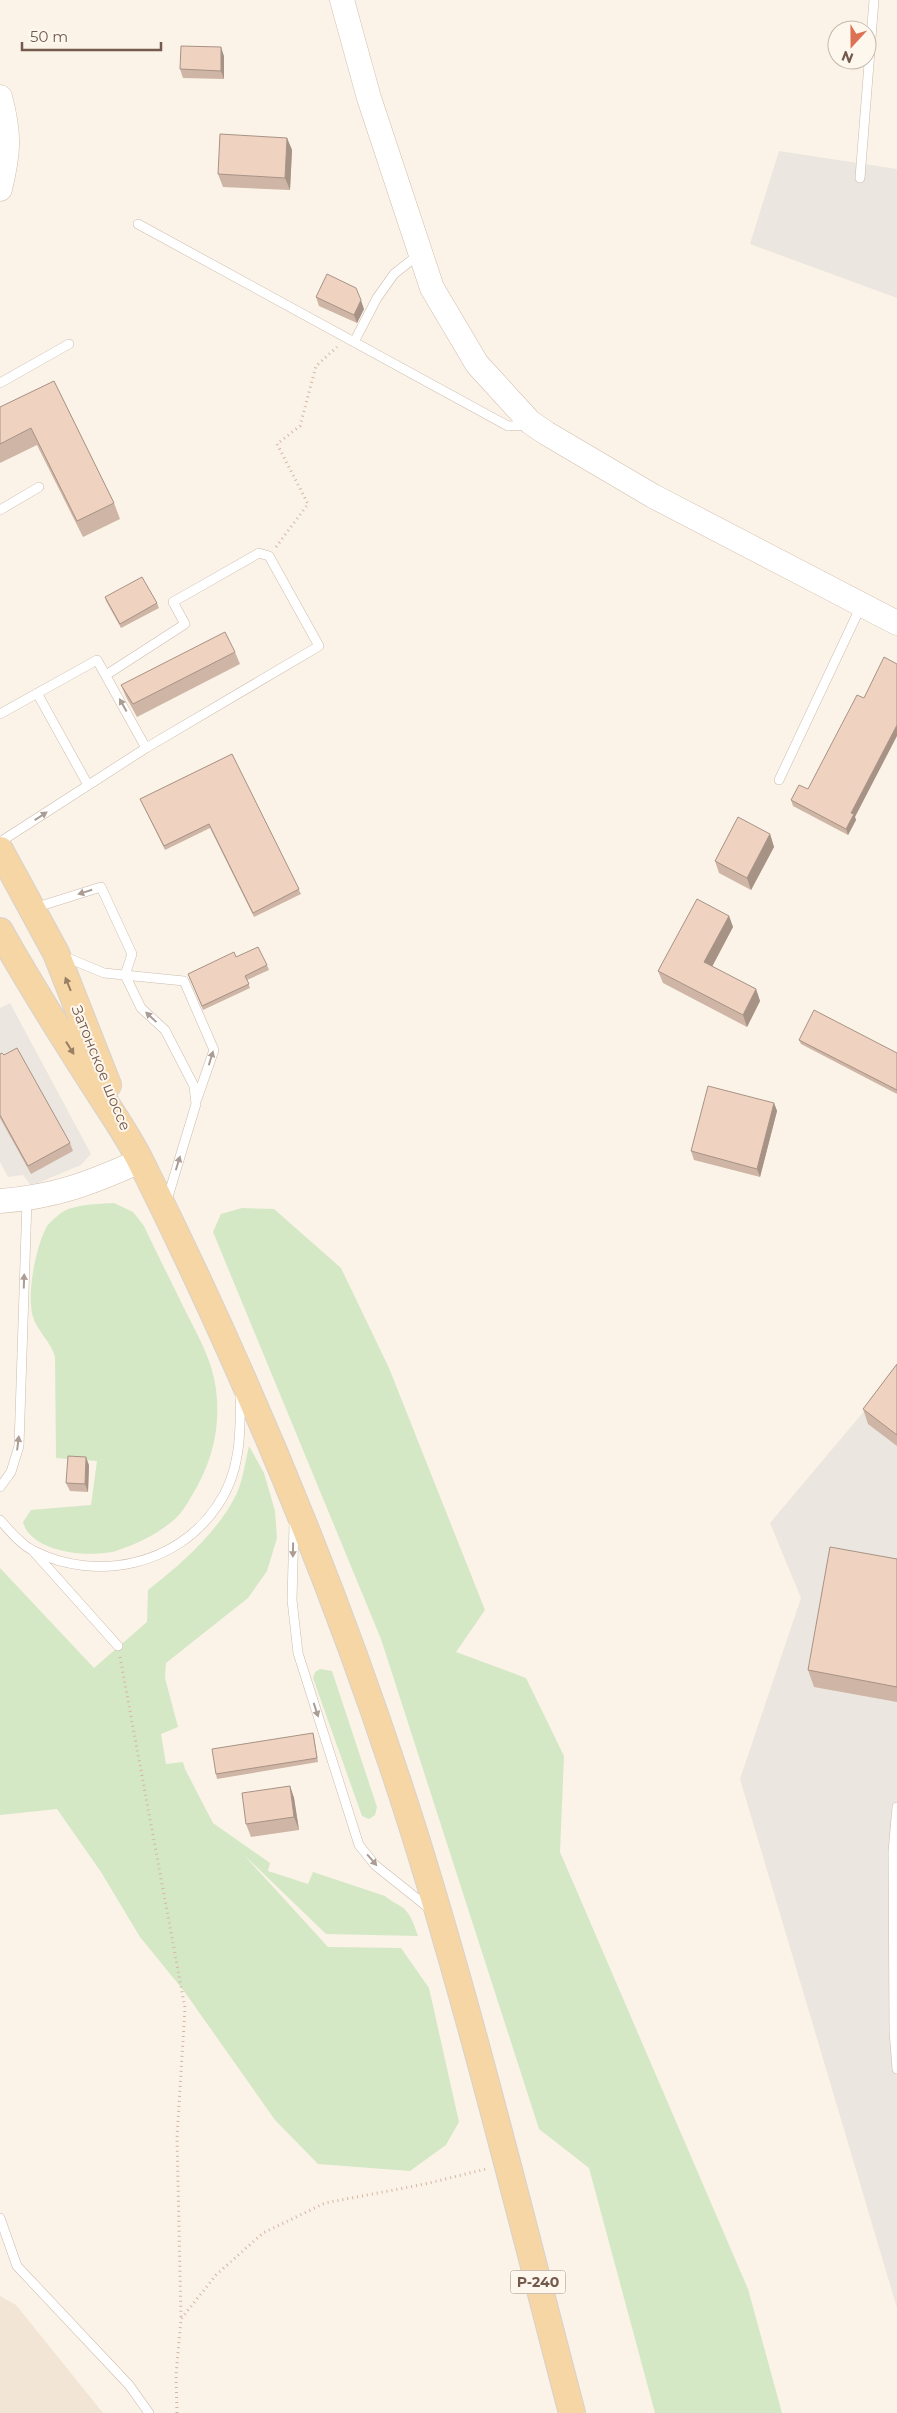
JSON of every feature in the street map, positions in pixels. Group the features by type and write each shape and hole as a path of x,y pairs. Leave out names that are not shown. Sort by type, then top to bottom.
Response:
{"main road":[{"name":"Затонское шоссе","path":"0,850 56,954 136,1152"},
{"name":"Затонское шоссе","path":"0,931 23,973 136,1152"},
{"path":"136,1152 240,1372 294,1502 390,1760 439,1916 505,2158"},
{"name":"Р-240","path":"505,2158 572,2413"}],"street":[{"path":"342,0 369,98 432,288 477,364 534,425 653,496 897,623"},
{"path":"0,97 7,124 8,157 0,189"},
{"path":"0,1201 27,1199 68,1190 136,1152"}],"lane":[{"path":"860,178 874,0"},
{"path":"138,224 508,426 534,425"},
{"path":"350,340 394,274 420,253"},
{"path":"0,383 68,344"},
{"path":"0,510 39,487"},
{"path":"0,842 146,748 319,646 269,556 259,553 173,602 185,624 106,675"},
{"path":"779,780 862,604"},
{"path":"0,714 97,660 146,748"},
{"path":"37,693 88,785"},
{"path":"32,909 101,887 132,954 125,975 142,1008 165,1030 194,1086 196,1104"},
{"path":"56,954 104,973 184,980 214,1050 164,1210"},
{"path":"0,1487 11,1472 19,1446 27,1199"},
{"path":"32,1550 67,1564 95,1568 128,1565 155,1557 182,1541 204,1523 218,1506 230,1482 239,1448 240,1372"},
{"path":"294,1502 292,1600 298,1653 359,1845 375,1865 439,1916"},
{"path":"0,1520 32,1550 118,1646"},
{"path":"897,1807 893,1852 894,2031 897,2069"},
{"path":"0,2218 17,2266 129,2385 149,2413"}],"path":[{"path":"269,556 293,520 308,504 277,444 300,426 316,366 350,340"},
{"path":"118,1646 185,2008 177,2137 181,2318 176,2375 177,2413"},
{"path":"181,2318 216,2275 263,2233 272,2228 325,2203 424,2184 505,2158"}],"shaded area":[{"path":"779,151 897,169 897,298 750,244"},
{"path":"10,1003 91,1154 81,1165 31,1186 23,1175 8,1177 0,1162 0,1008"},
{"path":"897,1372 897,2308 740,1779 801,1598 770,1523"},
{"path":"0,2296 16,2305 103,2413 0,2413"}],"green space":[{"path":"114,1203 133,1212 144,1226 203,1347 211,1367 216,1389 216,1432 204,1472 188,1502 176,1518 156,1533 116,1551 92,1554 77,1553 49,1547 37,1541 28,1532 23,1522 31,1510 91,1505 97,1461 56,1458 55,1357 33,1317 31,1284 39,1246 47,1226 52,1221 66,1210 86,1205"},
{"path":"242,1208 274,1209 341,1268 389,1368 485,1610 456,1652 526,1678 564,1756 560,1852 748,2289 782,2413 655,2413 589,2168 539,2129 381,1639 213,1232 221,1214"},
{"path":"249,1446 264,1473 275,1511 277,1538 267,1571 248,1598 166,1663 165,1678 178,1727 161,1734 166,1764 183,1762 213,1823 270,1863 268,1871 308,1884 313,1872 385,1896 405,1909 410,1916 418,1936 326,1934 243,1854 328,1947 401,1948 429,1988 459,2122 446,2145 410,2171 318,2164 275,2120 184,1991 140,1937 101,1872 57,1809 0,1815 0,1568 94,1668 147,1622 148,1590 185,1559 219,1522 238,1490"},
{"path":"320,1669 332,1671 377,1807 375,1815 369,1819 362,1816 313,1678 315,1672"}],"building":[{"path":"181,46 221,47 221,71 180,69"},
{"path":"220,134 287,138 285,178 218,174"},
{"path":"327,274 356,288 361,300 354,315 316,297"},
{"path":"54,381 114,503 77,521 31,428 0,444 0,407"},
{"path":"142,577 157,603 120,624 105,597"},
{"path":"225,632 235,652 133,704 121,685"},
{"path":"884,657 897,664 897,725 851,813 854,814 846,829 791,800 799,785 808,789 857,695 864,698"},
{"path":"232,754 299,889 253,913 209,824 164,846 140,799"},
{"path":"738,817 770,834 747,878 715,861"},
{"path":"697,899 729,916 704,962 756,989 743,1015 658,971"},
{"path":"258,947 267,965 245,976 249,984 202,1006 188,974 234,952 236,957"},
{"path":"814,1010 897,1053 897,1090 799,1040"},
{"path":"17,1048 70,1143 28,1166 0,1115 0,1054 4,1055"},
{"path":"708,1086 774,1103 757,1169 691,1151"},
{"path":"897,1364 897,1435 863,1409"},
{"path":"68,1456 86,1457 85,1484 66,1483"},
{"path":"830,1547 897,1559 897,1687 808,1670"},
{"path":"313,1733 317,1758 216,1774 212,1749"},
{"path":"290,1786 294,1817 246,1824 242,1793"}]}
